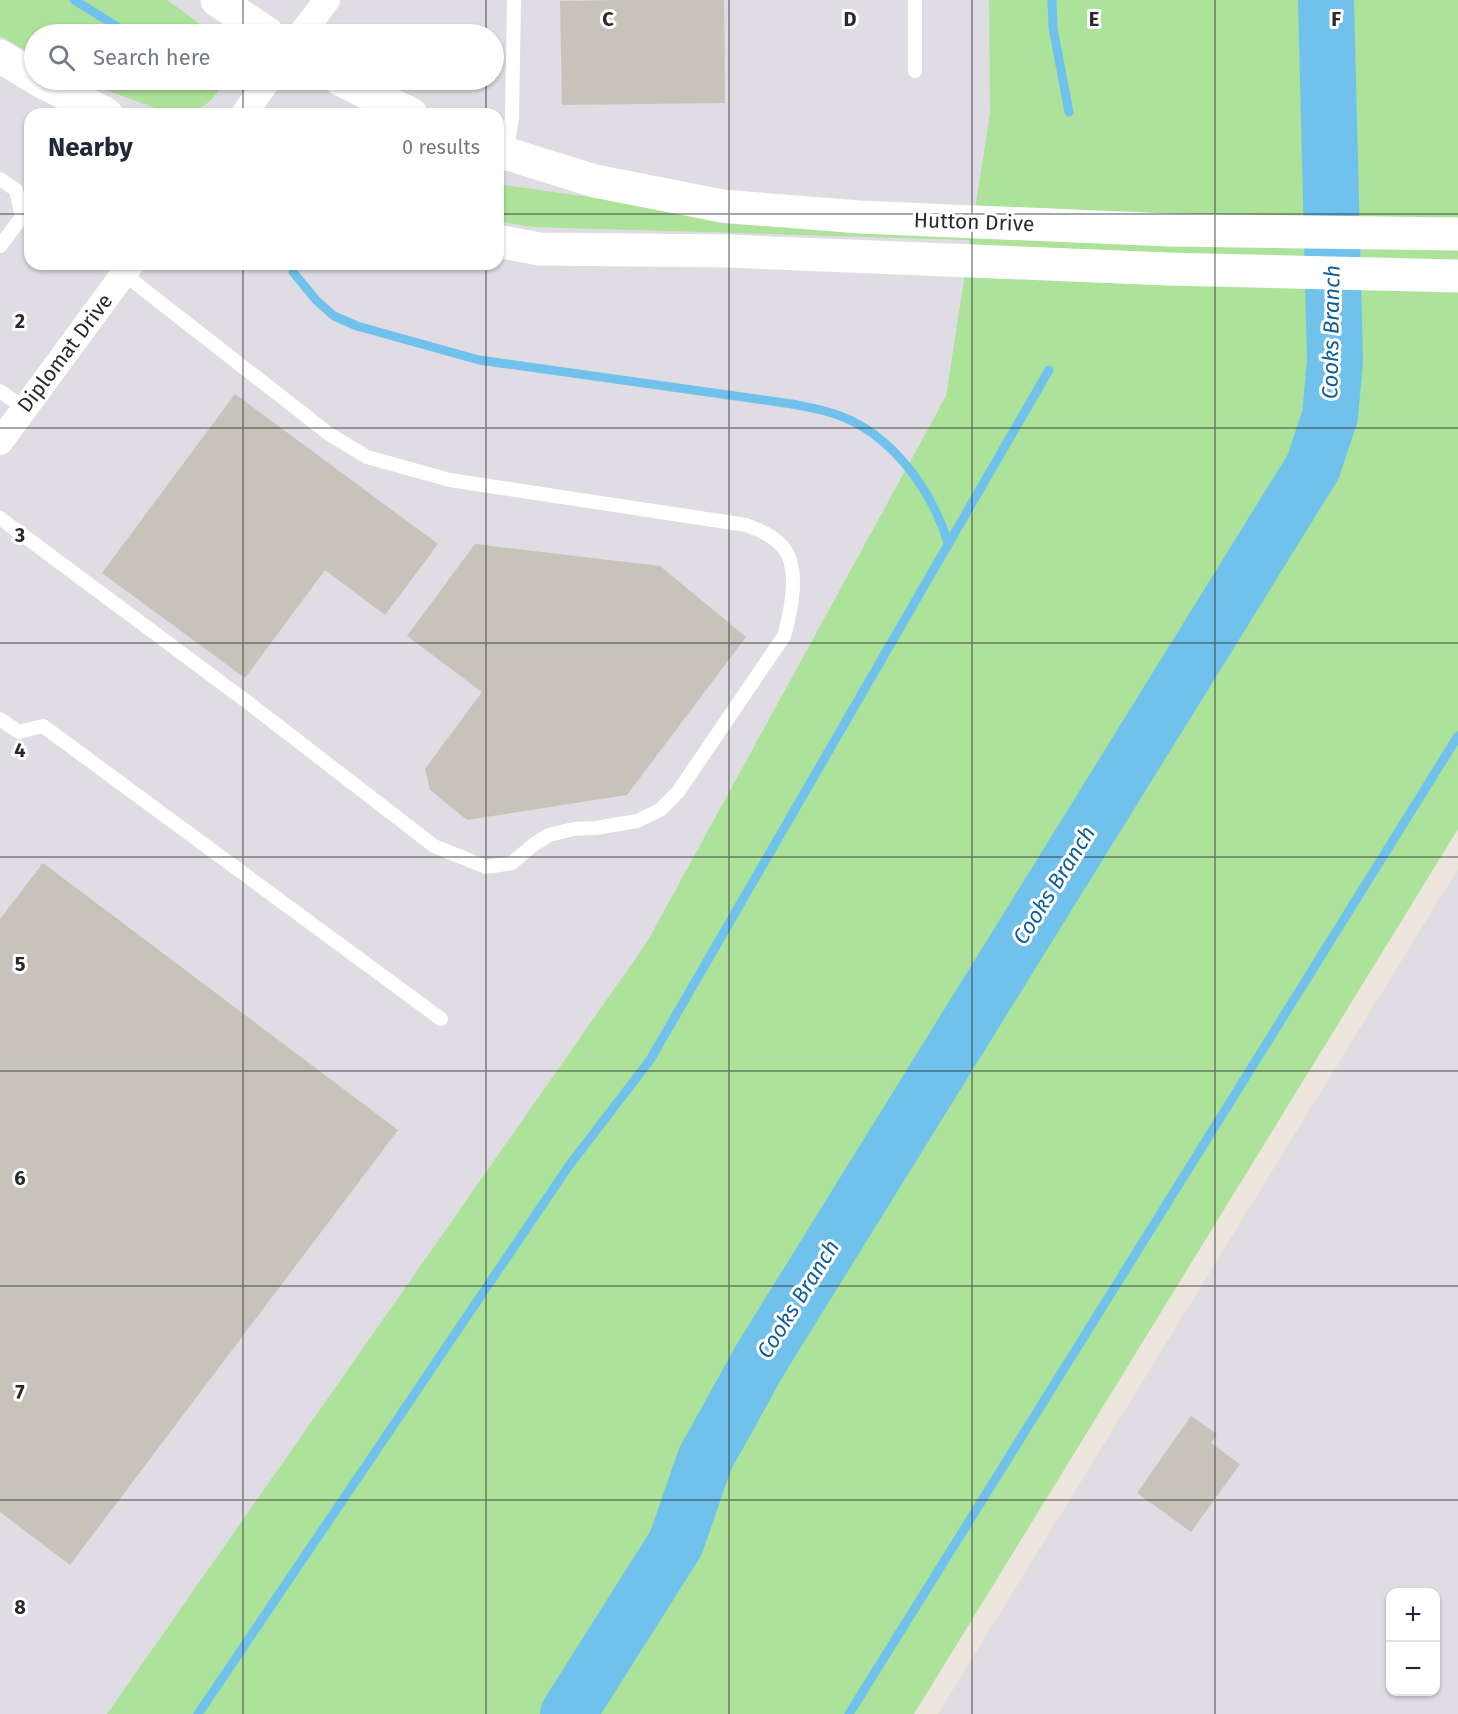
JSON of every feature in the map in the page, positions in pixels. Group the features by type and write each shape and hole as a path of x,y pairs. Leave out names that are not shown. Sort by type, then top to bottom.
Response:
{"street":[{"path":"217,0 253,24"},
{"path":"309,24 327,0"},
{"path":"0,56 24,71"},
{"path":"59,90 94,108"},
{"path":"248,108 261,90"},
{"path":"362,90 399,108"},
{"name":"Hutton Drive","path":"504,153 595,181 722,206 860,217 1169,230 1458,234"},
{"name":"Hutton Drive","path":"504,243 539,249 728,251 1168,270 1458,276"},
{"name":"Diplomat Drive","path":"0,442 127,270"}],"lane":[{"path":"504,145 512,118 514,0"},
{"path":"915,0 915,71"},
{"path":"0,178 16,190 22,217 0,246"},
{"path":"0,518 250,704 434,846 486,867 512,863 549,835 573,829 596,828 637,820 660,810 678,792 784,636 792,608 791,565 783,546 764,532 746,525 450,480 367,457 329,434 129,270"},
{"path":"0,391 24,408"},
{"path":"0,718 19,732 43,726 441,1019"}],"shaded area":[{"path":"0,0 989,0 990,113 946,396 647,942 107,1714 0,1714"},
{"path":"1458,869 1458,1714 938,1714"}],"green space":[{"path":"0,0 167,0 200,24 24,24 24,49 0,36"},
{"path":"989,0 1458,0 1458,829 914,1714 107,1714 647,942 946,396 970,240 533,227 504,222 504,185 609,200 729,224 971,235 990,113"},
{"path":"106,90 218,90 210,101 200,108 155,108"}],"building":[{"path":"724,0 725,103 562,105 560,1"},
{"path":"235,394 438,544 385,615 325,570 245,678 102,573"},
{"path":"475,544 660,566 746,637 627,795 467,820 430,790 425,769 482,692 407,636"},
{"path":"43,863 398,1130 70,1565 0,1512 0,919"},
{"path":"1191,1416 1217,1434 1211,1443 1240,1464 1191,1532 1137,1493"}],"waterway":[{"path":"74,0 113,24"},
{"path":"1052,0 1053,28 1069,112"},
{"name":"Cooks Branch","path":"568,1714 676,1543 705,1459 760,1360 1313,467 1330,416 1335,361 1326,0"},
{"path":"293,272 316,300 334,316 357,326 479,360 792,404 843,417 867,430 898,456 933,506 948,543"},
{"path":"198,1714 568,1167 650,1060 1049,370"},
{"path":"849,1714 1458,736"}]}
